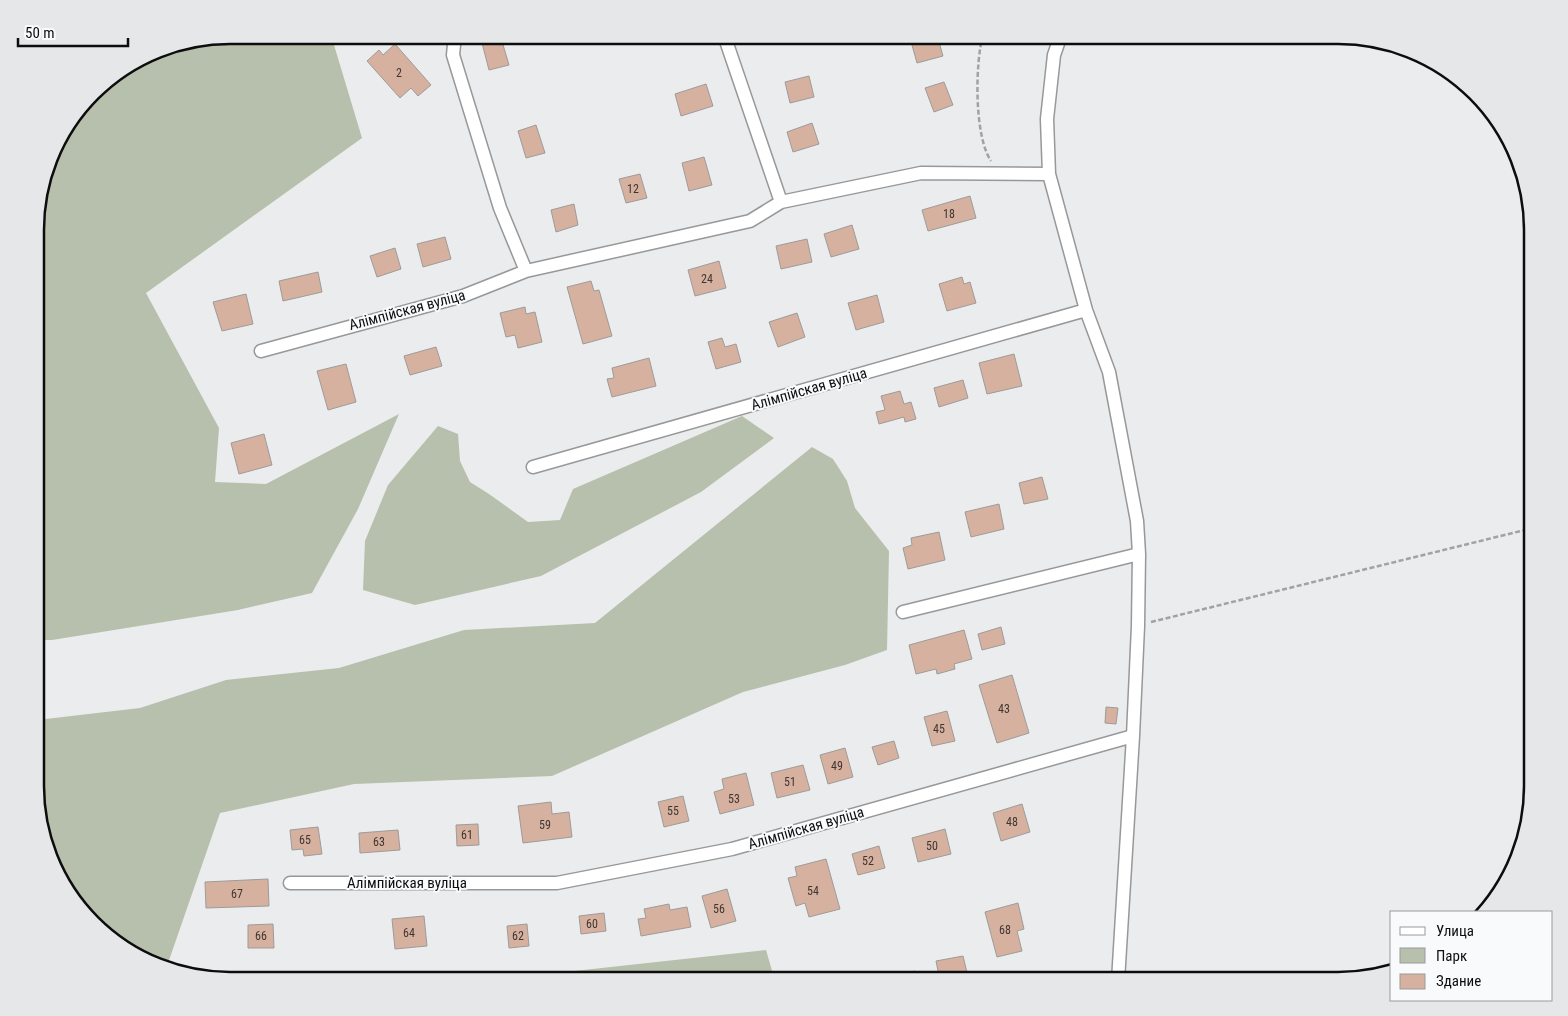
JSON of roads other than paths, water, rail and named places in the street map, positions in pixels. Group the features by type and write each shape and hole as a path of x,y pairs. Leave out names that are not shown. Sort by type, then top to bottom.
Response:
{"street":[{"path":"454,44 453,56 500,208 526,271"},
{"path":"727,44 781,202"},
{"path":"1057,44 1054,55 1047,119 1049,174 1086,310 1109,372 1137,521 1139,554 1138,626 1119,972"},
{"name":"Алімпійская вуліца","path":"261,350 463,296 526,271 750,222 781,202 921,173 1049,174"},
{"name":"Алімпійская вуліца","path":"534,467 1086,310"},
{"path":"903,612 1139,554"},
{"name":"Алімпійская вуліца","path":"290,883 557,883 732,849 1133,736"}]}
